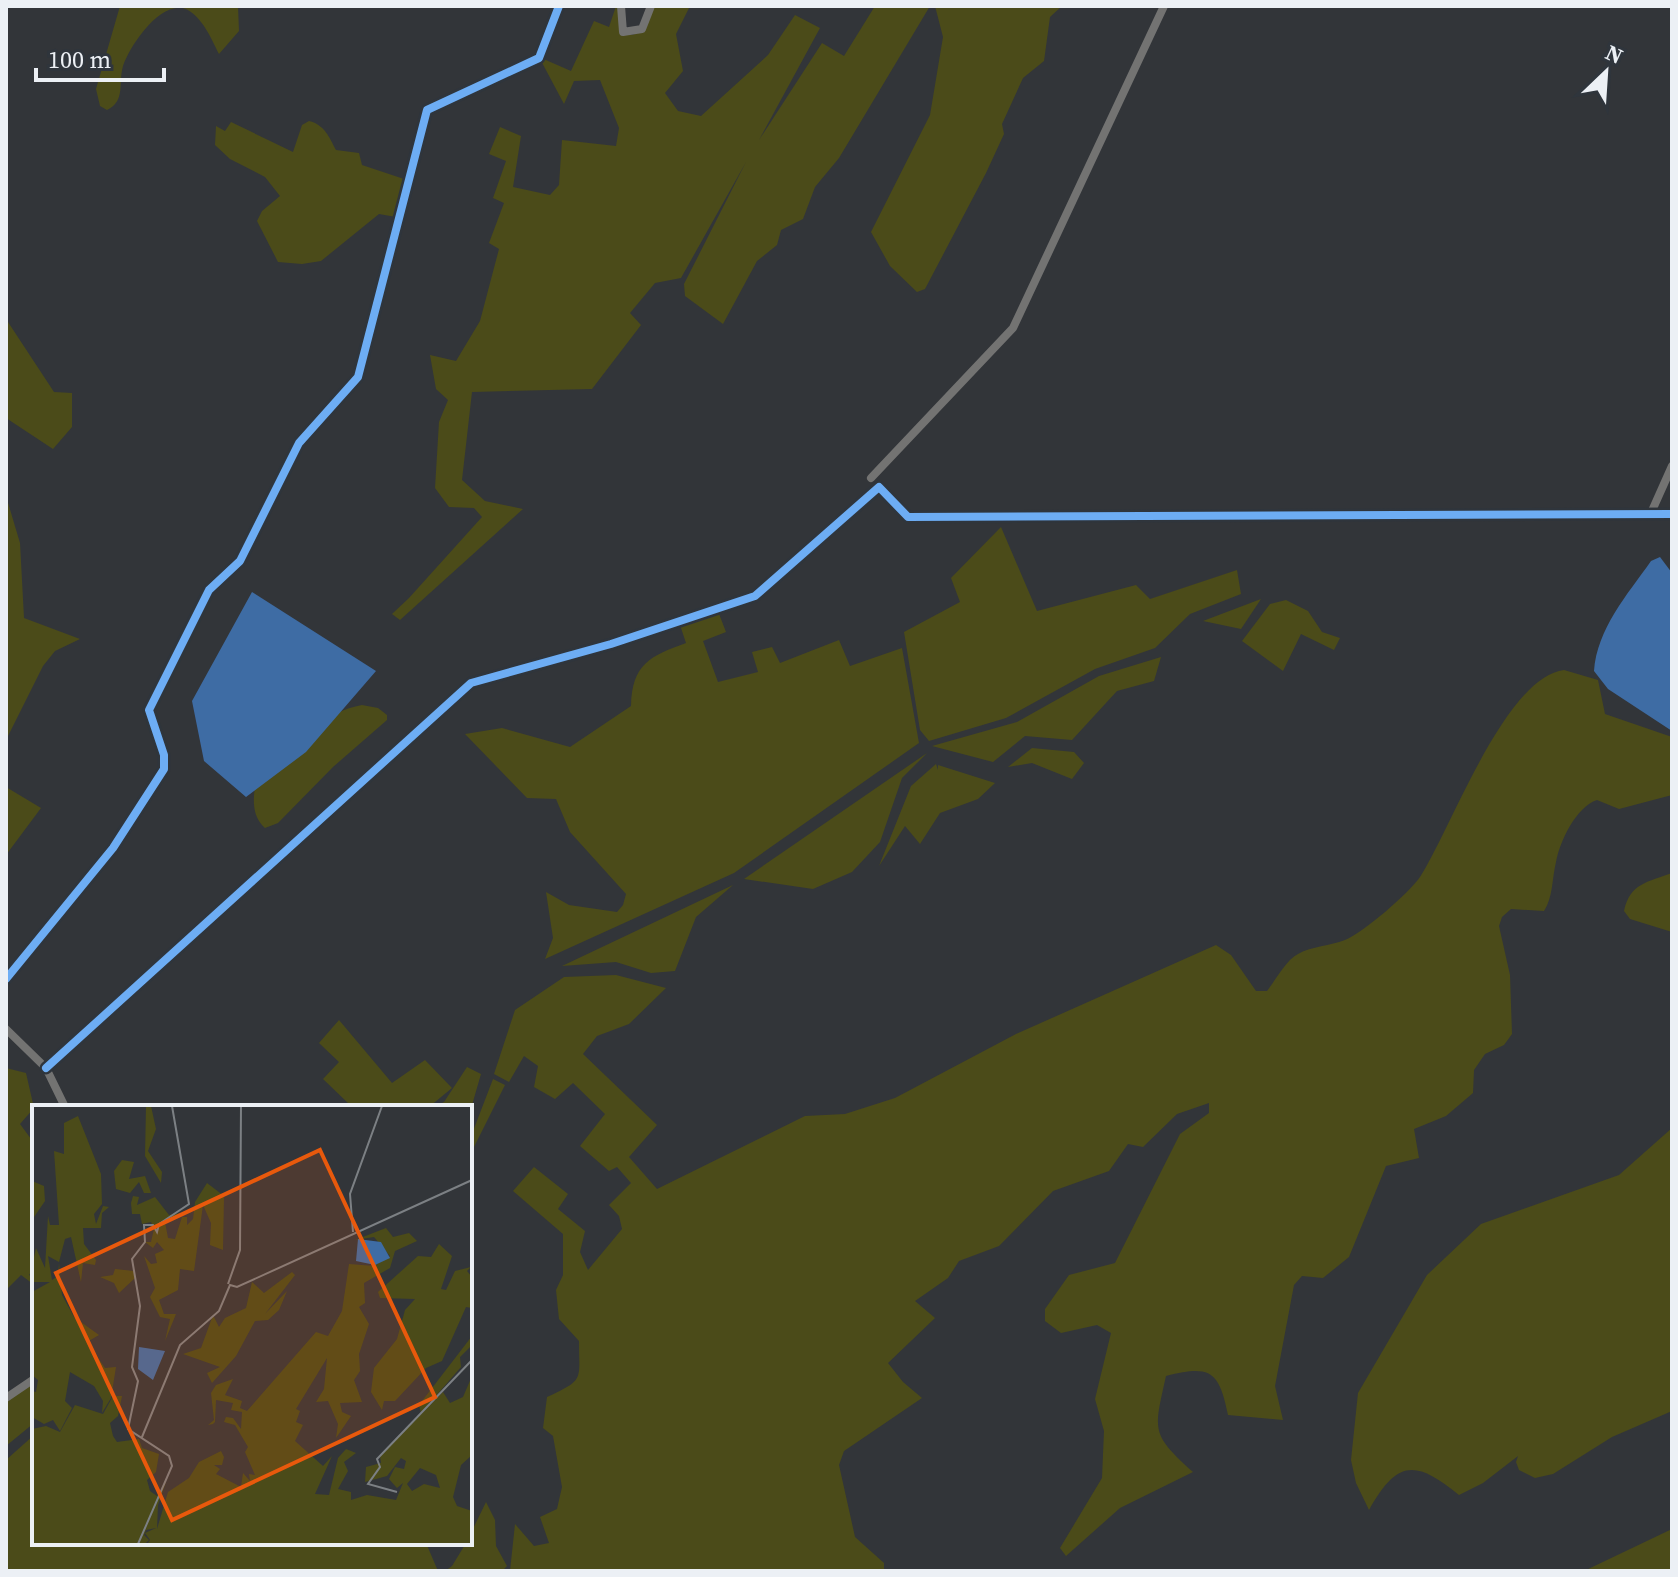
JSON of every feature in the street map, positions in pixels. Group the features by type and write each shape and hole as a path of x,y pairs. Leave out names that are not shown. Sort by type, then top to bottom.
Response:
{"street":[{"path":"6,979 113,848 164,769 164,755 149,710 165,677 209,590 240,561 299,443 358,377 427,110 539,58 559,6"},
{"path":"621,6 623,32 642,29 651,6"},
{"path":"871,478 1013,328 1164,6"},
{"path":"1651,513 1672,466"},
{"path":"46,1068 471,683 611,644 755,596 879,487 908,517 1672,514"},
{"path":"6,1029 46,1068 64,1105"},
{"path":"6,1398 32,1380"}],"shaded area":[{"path":"120,6 238,6 239,31 219,54 206,29 192,13 176,8 166,11 147,27 132,47 123,66 119,97 107,110 100,106 96,89"},
{"path":"616,6 620,6 624,29 632,35 644,31 655,6 690,6 676,34 683,71 665,93 678,111 701,116 768,55 795,15 820,28 759,140 822,43 844,56 875,6 930,6 839,158 815,187 803,219 781,230 777,245 757,261 723,324 685,296 684,284 746,162 681,278 655,283 630,313 641,325 592,389 472,392 462,480 485,501 523,509 400,620 392,614 482,517 474,508 449,507 435,488 439,422 448,400 436,389 430,355 456,361 480,321 499,249 489,243 504,203 493,198 506,161 489,154 500,127 521,136 513,187 550,195 559,185 562,140 616,146 619,128 600,80 574,81 564,104 539,57 571,71 594,21 609,27"},
{"path":"935,6 1062,6 1050,17 1044,61 1023,78 1002,124 1004,134 986,173 925,289 917,292 890,266 871,232 930,115 943,37"},
{"path":"309,121 323,129 336,150 359,153 362,165 407,180 396,217 379,214 321,261 302,264 278,262 257,221 262,211 280,196 265,177 230,159 215,145 216,126 225,131 231,122 293,152 302,125"},
{"path":"6,319 54,392 72,393 72,427 53,449 6,418"},
{"path":"6,496 20,543 24,618 80,639 55,651 43,666 6,740"},
{"path":"1001,527 1037,611 1136,585 1150,599 1237,570 1241,594 1190,614 1155,648 1095,669 1006,718 929,741 920,730 904,632 960,602 951,578"},
{"path":"1261,599 1241,629 1203,621"},
{"path":"1286,600 1308,611 1322,632 1340,638 1334,650 1301,634 1283,671 1242,641 1270,604"},
{"path":"716,606 726,632 703,641 718,682 758,672 752,652 772,647 780,663 839,640 850,666 902,648 919,743 734,873 545,959 553,938 546,892 569,905 617,912 626,894 570,832 556,799 527,798 465,734 502,728 570,747 631,706 635,680 645,664 662,652 686,643 678,619"},
{"path":"1161,657 1154,681 1117,691 1072,740 1025,736 993,762 932,746 1017,722 1099,676"},
{"path":"1564,670 1598,680 1605,714 1672,737 1672,795 1619,809 1597,800 1589,804 1576,817 1561,844 1551,894 1544,911 1511,909 1502,917 1499,926 1510,975 1512,1034 1504,1045 1485,1054 1474,1070 1473,1093 1446,1116 1414,1129 1419,1158 1386,1166 1349,1257 1323,1278 1302,1276 1294,1285 1275,1386 1283,1420 1228,1415 1221,1388 1210,1374 1193,1371 1166,1376 1159,1409 1159,1430 1169,1448 1193,1472 1120,1508 1066,1556 1060,1548 1102,1478 1104,1431 1095,1399 1111,1333 1097,1325 1061,1333 1045,1321 1045,1309 1069,1275 1115,1263 1180,1134 1209,1113 1209,1103 1177,1114 1143,1147 1128,1144 1109,1171 1053,1191 999,1246 959,1261 948,1278 915,1301 935,1318 888,1363 903,1382 922,1398 844,1451 839,1465 855,1537 884,1563 884,1571 510,1571 515,1524 534,1546 549,1543 540,1517 557,1509 562,1487 553,1436 543,1428 547,1397 574,1382 579,1372 579,1341 559,1319 556,1290 563,1275 563,1234 513,1191 534,1167 568,1194 558,1209 585,1231 580,1252 588,1270 622,1229 619,1216 609,1205 631,1183 617,1167 609,1171 580,1146 605,1114 573,1083 555,1099 534,1087 538,1066 524,1056 509,1082 494,1074 515,1010 564,977 616,975 666,988 629,1024 597,1036 583,1054 657,1125 629,1157 657,1189 805,1116 845,1114 895,1098 1016,1034 1216,945 1231,955 1256,991 1267,991 1294,957 1303,951 1353,936 1385,912 1414,884 1500,726 1542,679"},
{"path":"362,705 378,708 387,715 387,720 333,767 278,823 265,828 255,810 257,774 319,723"},
{"path":"1032,748 1074,752 1084,763 1072,779 1032,763 1008,767"},
{"path":"927,753 902,778 880,842 852,872 813,889 744,879"},
{"path":"936,764 938,770 938,765 995,783 978,799 940,813 920,844 905,826 879,866 911,786"},
{"path":"6,787 41,808 6,855"},
{"path":"1672,873 1672,932 1630,919 1624,911 1635,889"},
{"path":"733,885 696,917 675,971 651,973 616,962 562,966"},
{"path":"339,1020 392,1083 425,1060 452,1088 431,1105 347,1105 323,1079 339,1062 319,1043"},
{"path":"467,1067 481,1074 472,1105 438,1105 444,1102"},
{"path":"6,1068 26,1073 33,1105 20,1124 32,1140 32,1271 29,1275 32,1283 21,1275 6,1290"},
{"path":"493,1079 505,1085 472,1151 472,1134"},
{"path":"1672,1128 1672,1411 1612,1437 1553,1474 1535,1478 1519,1470 1516,1462 1518,1456 1483,1483 1459,1495 1430,1475 1408,1470 1389,1482 1369,1510 1356,1483 1351,1460 1358,1393 1427,1275 1481,1224 1619,1175"},
{"path":"32,1384 32,1425 6,1446 6,1401"},
{"path":"32,1437 32,1545 427,1545 438,1571 6,1571 6,1460"},
{"path":"486,1502 495,1520 496,1546 507,1566 502,1571 445,1571 452,1566 465,1545 472,1545 472,1531"},
{"path":"1672,1529 1672,1571 1584,1571"}],"water":[{"path":"1660,557 1672,573 1672,731 1608,689 1594,671 1601,641 1615,613 1651,561"},
{"path":"252,592 376,671 306,752 246,797 204,761 192,701"}],"cycle path":[{"path":"6,979 113,848 164,769 164,755 149,710 209,590 240,561 299,443 358,377 427,110 539,58 559,6"},
{"path":"46,1068 471,683 611,644 755,596 879,487 908,517 1672,514"}]}
